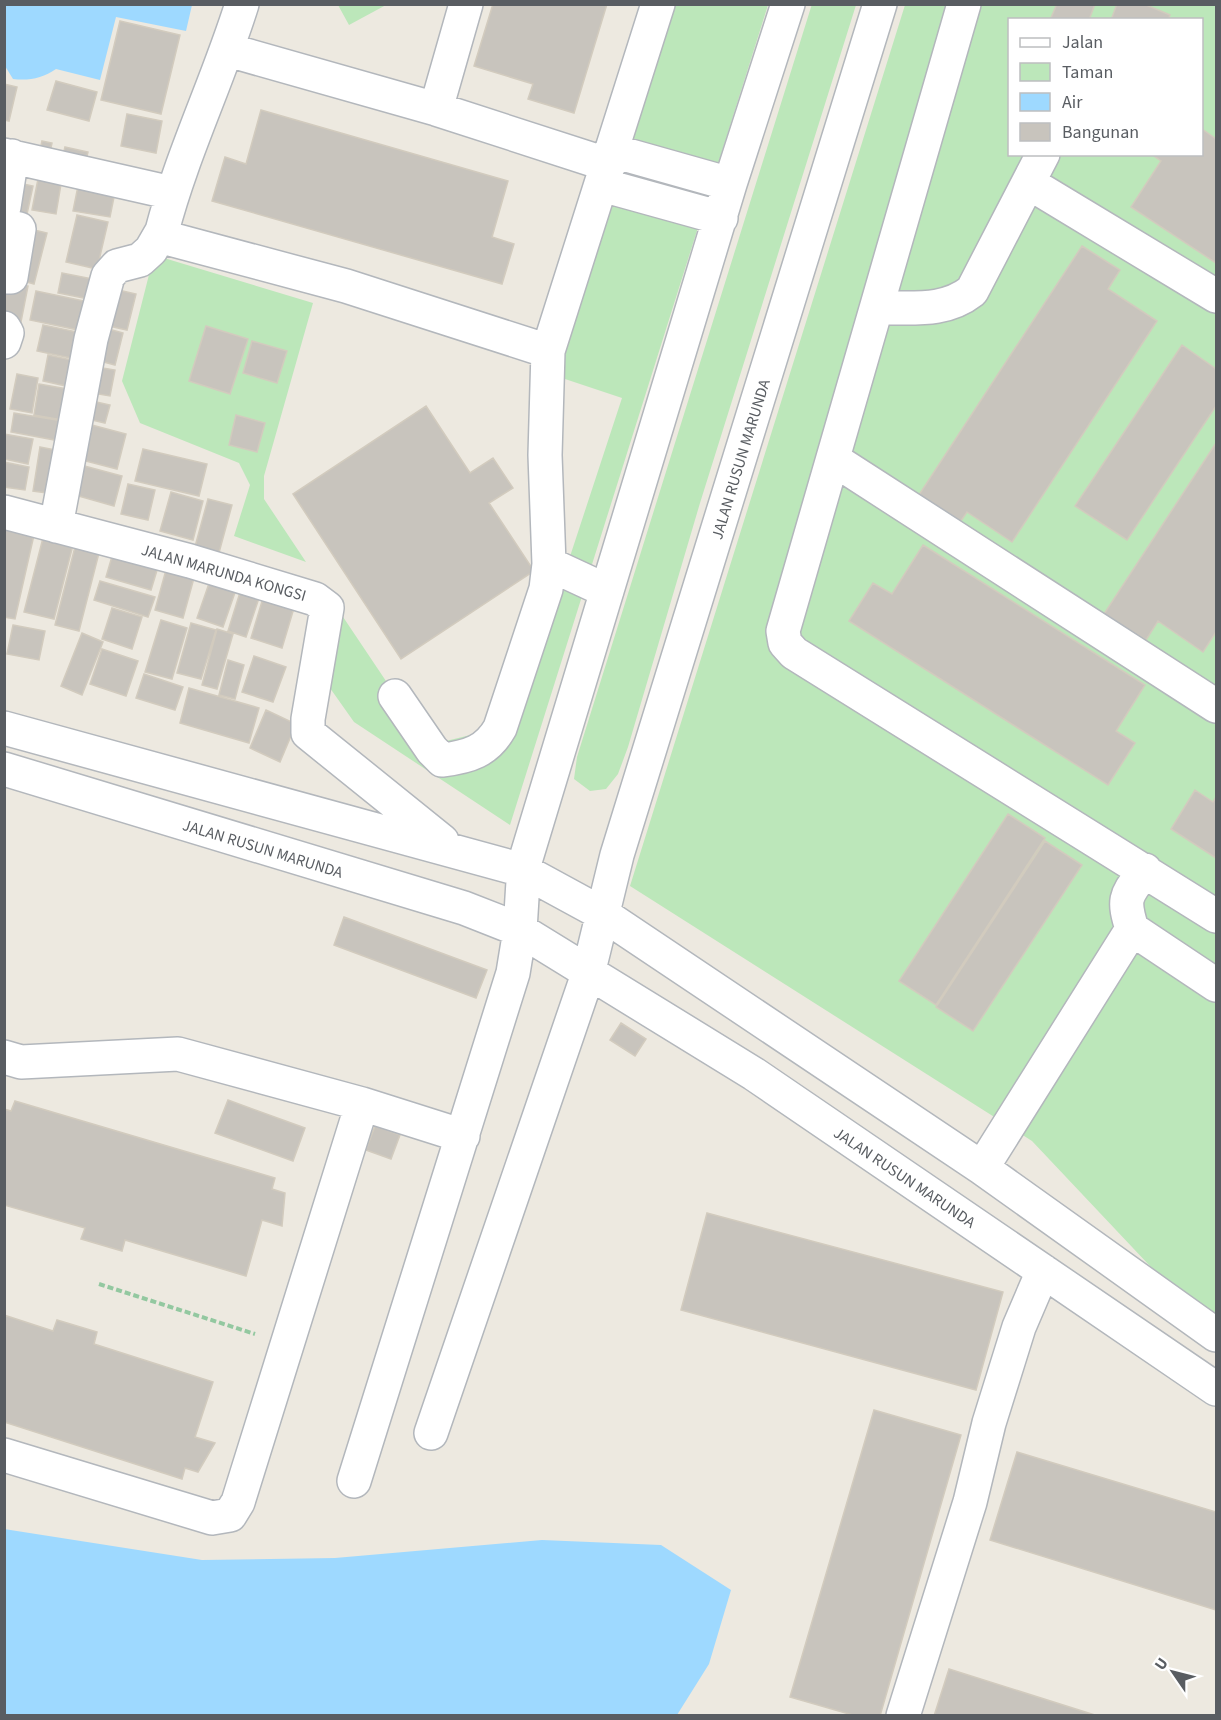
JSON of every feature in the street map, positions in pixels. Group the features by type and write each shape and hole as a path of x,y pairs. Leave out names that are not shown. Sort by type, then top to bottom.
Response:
{"street":[{"path":"56,526 91,339 108,276 117,266 140,260 151,250 162,231 172,194 228,50 242,4"},
{"path":"436,109 466,4"},
{"path":"395,696 432,750 442,760 477,753 491,743 500,728 546,589 549,564 545,455 548,351 658,4"},
{"path":"354,1481 464,1136 513,973 520,930 522,870 721,218 729,184 788,4"},
{"name":"JALAN RUSUN MARUNDA","path":"588,974 601,913 880,4"},
{"path":"964,4 783,632 785,643 794,653 1216,916"},
{"path":"228,50 436,109 608,167 721,218"},
{"path":"4,207 8,155 172,194"},
{"path":"608,167 729,184"},
{"path":"878,308 946,307 959,302 972,291 1036,169 1216,296"},
{"path":"4,226 19,230 11,278 4,277"},
{"path":"162,231 170,240 346,286 548,351"},
{"path":"4,328 7,333 4,342"},
{"path":"833,459 1214,698"},
{"name":"JALAN MARUNDA KONGSI","path":"4,512 190,561 315,598 325,604 327,608 321,654 308,719 308,733 454,851"},
{"path":"549,564 607,591"},
{"path":"4,728 522,870 601,913 982,1168 1216,1335"},
{"name":"JALAN RUSUN MARUNDA","path":"4,769 464,908 520,930 588,974 754,1074 1216,1389"},
{"path":"1145,870 1130,891 1125,904 1132,929 1216,985"},
{"path":"982,1168 1132,929"},
{"path":"431,1433 588,974"},
{"path":"4,1057 21,1062 178,1054 362,1104 464,1136"},
{"path":"4,1455 212,1518 230,1515 238,1502 362,1104"},
{"path":"903,1716 970,1502 989,1423 1019,1327 1043,1271"}],"path":[{"path":"99,1284 287,1344"}],"green space":[{"path":"812,4 856,5 700,503 628,747 618,774 606,789 590,791 574,779 577,757"},
{"path":"338,5 386,5 349,25"},
{"path":"667,5 768,5 510,825 354,722 325,681 333,602 390,687 401,679 446,741 515,724 622,398 553,375"},
{"path":"905,5 1216,5 1216,1336 1032,1141 630,886"},
{"path":"154,255 313,303 264,476 264,499 306,562 234,536 250,485 239,463 140,423 122,381"}],"water":[{"path":"4,5 192,5 186,31 116,17 100,80 56,69 46,75 25,80 13,79 5,66"},
{"path":"4,1529 202,1560 335,1558 542,1540 661,1545 731,1590 709,1664 677,1715 5,1715"}],"building":[{"path":"493,4 607,4 574,113 528,99 533,84 474,66"},
{"path":"1057,4 1095,4 1090,18 1051,18"},
{"path":"1117,4 1144,4 1170,15 1169,18 1112,18"},
{"path":"120,21 180,35 161,114 101,100"},
{"path":"56,81 97,92 89,121 47,110"},
{"path":"4,84 17,87 9,121 4,120"},
{"path":"261,110 508,181 492,237 514,244 502,284 212,201 225,157 246,164"},
{"path":"127,114 162,121 156,153 121,146"},
{"path":"1203,130 1216,139 1216,263 1131,207 1161,161 1154,156 1203,156"},
{"path":"42,141 52,143 48,161 38,159"},
{"path":"65,147 88,152 84,168 61,163"},
{"path":"38,179 61,184 56,214 32,210"},
{"path":"14,182 33,186 24,228 4,223"},
{"path":"78,186 115,192 110,217 73,211"},
{"path":"77,215 108,222 97,269 66,262"},
{"path":"26,228 47,233 34,284 13,278"},
{"path":"1082,246 1120,270 1108,289 1157,321 1012,542 967,512 954,531 913,504"},
{"path":"62,273 98,280 94,300 58,293"},
{"path":"4,281 28,286 20,327 4,325"},
{"path":"114,289 136,294 127,330 104,325"},
{"path":"36,291 89,302 83,331 30,320"},
{"path":"43,325 77,332 71,358 37,351"},
{"path":"206,326 248,339 230,394 189,381"},
{"path":"105,328 123,333 115,365 96,360"},
{"path":"252,341 287,351 277,383 243,373"},
{"path":"1182,345 1216,369 1216,406 1127,540 1075,506"},
{"path":"48,355 81,362 75,388 43,381"},
{"path":"91,366 115,370 110,396 86,392"},
{"path":"17,374 38,378 32,413 10,409"},
{"path":"39,384 74,390 68,421 34,415"},
{"path":"83,399 110,405 105,423 79,417"},
{"path":"426,406 470,473 493,458 513,488 489,503 534,571 401,659 293,494"},
{"path":"14,413 63,421 60,441 11,432"},
{"path":"236,415 265,423 257,452 229,445"},
{"path":"88,424 126,434 117,469 78,459"},
{"path":"4,434 33,439 28,464 4,459"},
{"path":"1216,443 1216,632 1203,652 1158,621 1146,640 1104,614"},
{"path":"40,447 61,451 54,494 33,491"},
{"path":"143,449 207,464 199,496 135,481"},
{"path":"4,462 29,467 25,490 4,487"},
{"path":"77,464 122,476 114,506 68,493"},
{"path":"128,484 155,490 148,520 121,514"},
{"path":"171,492 203,501 193,540 160,531"},
{"path":"208,499 232,505 217,560 193,554"},
{"path":"4,529 34,535 15,619 4,617"},
{"path":"43,538 73,545 54,619 24,612"},
{"path":"76,543 100,549 79,631 55,625"},
{"path":"923,545 1145,685 1116,731 1135,743 1108,785 849,621 873,583 892,594"},
{"path":"113,553 158,567 151,590 106,577"},
{"path":"169,559 197,567 183,618 155,610"},
{"path":"213,572 239,581 223,627 197,618"},
{"path":"100,581 155,597 148,617 94,600"},
{"path":"242,586 261,592 246,637 228,631"},
{"path":"263,598 294,608 282,648 251,638"},
{"path":"112,608 142,617 132,649 102,639"},
{"path":"161,620 187,628 172,679 145,672"},
{"path":"191,623 216,630 201,679 177,673"},
{"path":"13,625 45,631 39,660 7,654"},
{"path":"217,629 233,634 217,689 202,685"},
{"path":"82,633 103,642 82,695 61,686"},
{"path":"102,649 138,661 126,696 90,684"},
{"path":"254,656 286,667 273,702 242,692"},
{"path":"228,660 244,665 235,699 219,695"},
{"path":"144,674 183,687 175,710 136,698"},
{"path":"189,688 259,708 249,743 180,723"},
{"path":"266,710 296,724 280,762 250,748"},
{"path":"1195,790 1213,802 1216,797 1216,858 1171,829"},
{"path":"1008,814 1045,838 936,1005 899,981"},
{"path":"1045,841 1082,865 973,1031 936,1007"},
{"path":"344,917 487,970 476,998 334,945"},
{"path":"621,1023 646,1039 635,1056 610,1040"},
{"path":"228,1100 305,1128 293,1161 215,1133"},
{"path":"15,1101 275,1178 272,1189 285,1193 282,1226 262,1220 246,1276 125,1240 122,1251 81,1239 85,1228 4,1205 4,1109 11,1111"},
{"path":"375,1126 400,1135 391,1159 366,1150"},
{"path":"707,1213 1003,1292 976,1390 681,1310"},
{"path":"4,1315 53,1331 57,1320 97,1332 94,1344 213,1382 195,1437 215,1443 198,1472 185,1468 182,1479 4,1422"},
{"path":"874,1410 961,1435 880,1716 856,1716 790,1697"},
{"path":"1017,1452 1216,1512 1216,1610 990,1540"},
{"path":"949,1669 1098,1716 934,1716"}]}
